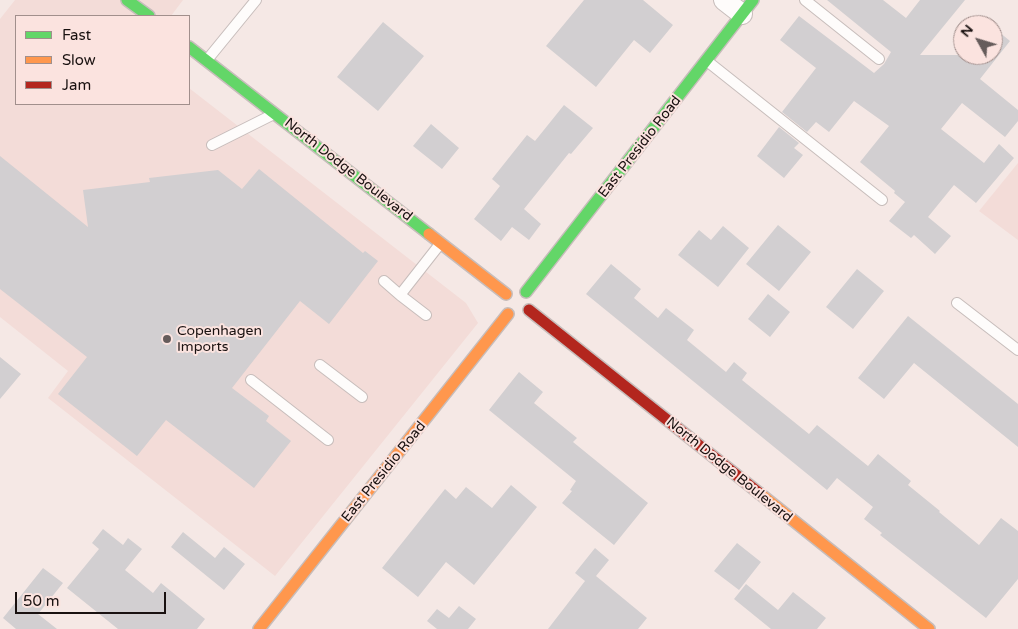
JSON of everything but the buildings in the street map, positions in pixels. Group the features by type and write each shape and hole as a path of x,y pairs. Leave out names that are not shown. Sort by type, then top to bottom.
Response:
{"street":[{"path":"127,0 148,15"},
{"path":"724,0 747,7"},
{"name":"East Presidio Road","path":"526,292 747,7"},
{"name":"North Dodge Boulevard","path":"190,48 506,294"},
{"path":"514,289 526,292 531,300 529,310 517,317 508,314 503,306 506,294 514,289"},
{"name":"North Dodge Boulevard","path":"529,310 929,629"},
{"name":"East Presidio Road","path":"264,627 508,314"}],"lane":[{"path":"207,61 256,0"},
{"path":"805,0 879,59"},
{"path":"706,61 882,200"},
{"path":"212,145 274,113"},
{"path":"400,294 441,243"},
{"path":"384,281 426,315"},
{"path":"957,303 1018,350"},
{"path":"320,365 362,397"},
{"path":"251,380 328,440"}],"shaded area":[{"path":"15,0 183,0 172,15 15,15 15,105 190,105 190,89 466,303 478,323 275,576 48,398 68,371 0,317 0,19"},
{"path":"1018,163 1018,240 979,211"}],"traffic: fast":[{"path":"127,0 148,15"},
{"path":"526,292 753,0"},
{"path":"190,48 429,234"}],"traffic: slow":[{"path":"429,234 506,294"},
{"path":"259,629 508,314"},
{"path":"759,493 929,629"}],"traffic: jam":[{"path":"529,310 759,493"}],"place":[{"name":"Copenhagen Imports","path":"167,339"}]}
